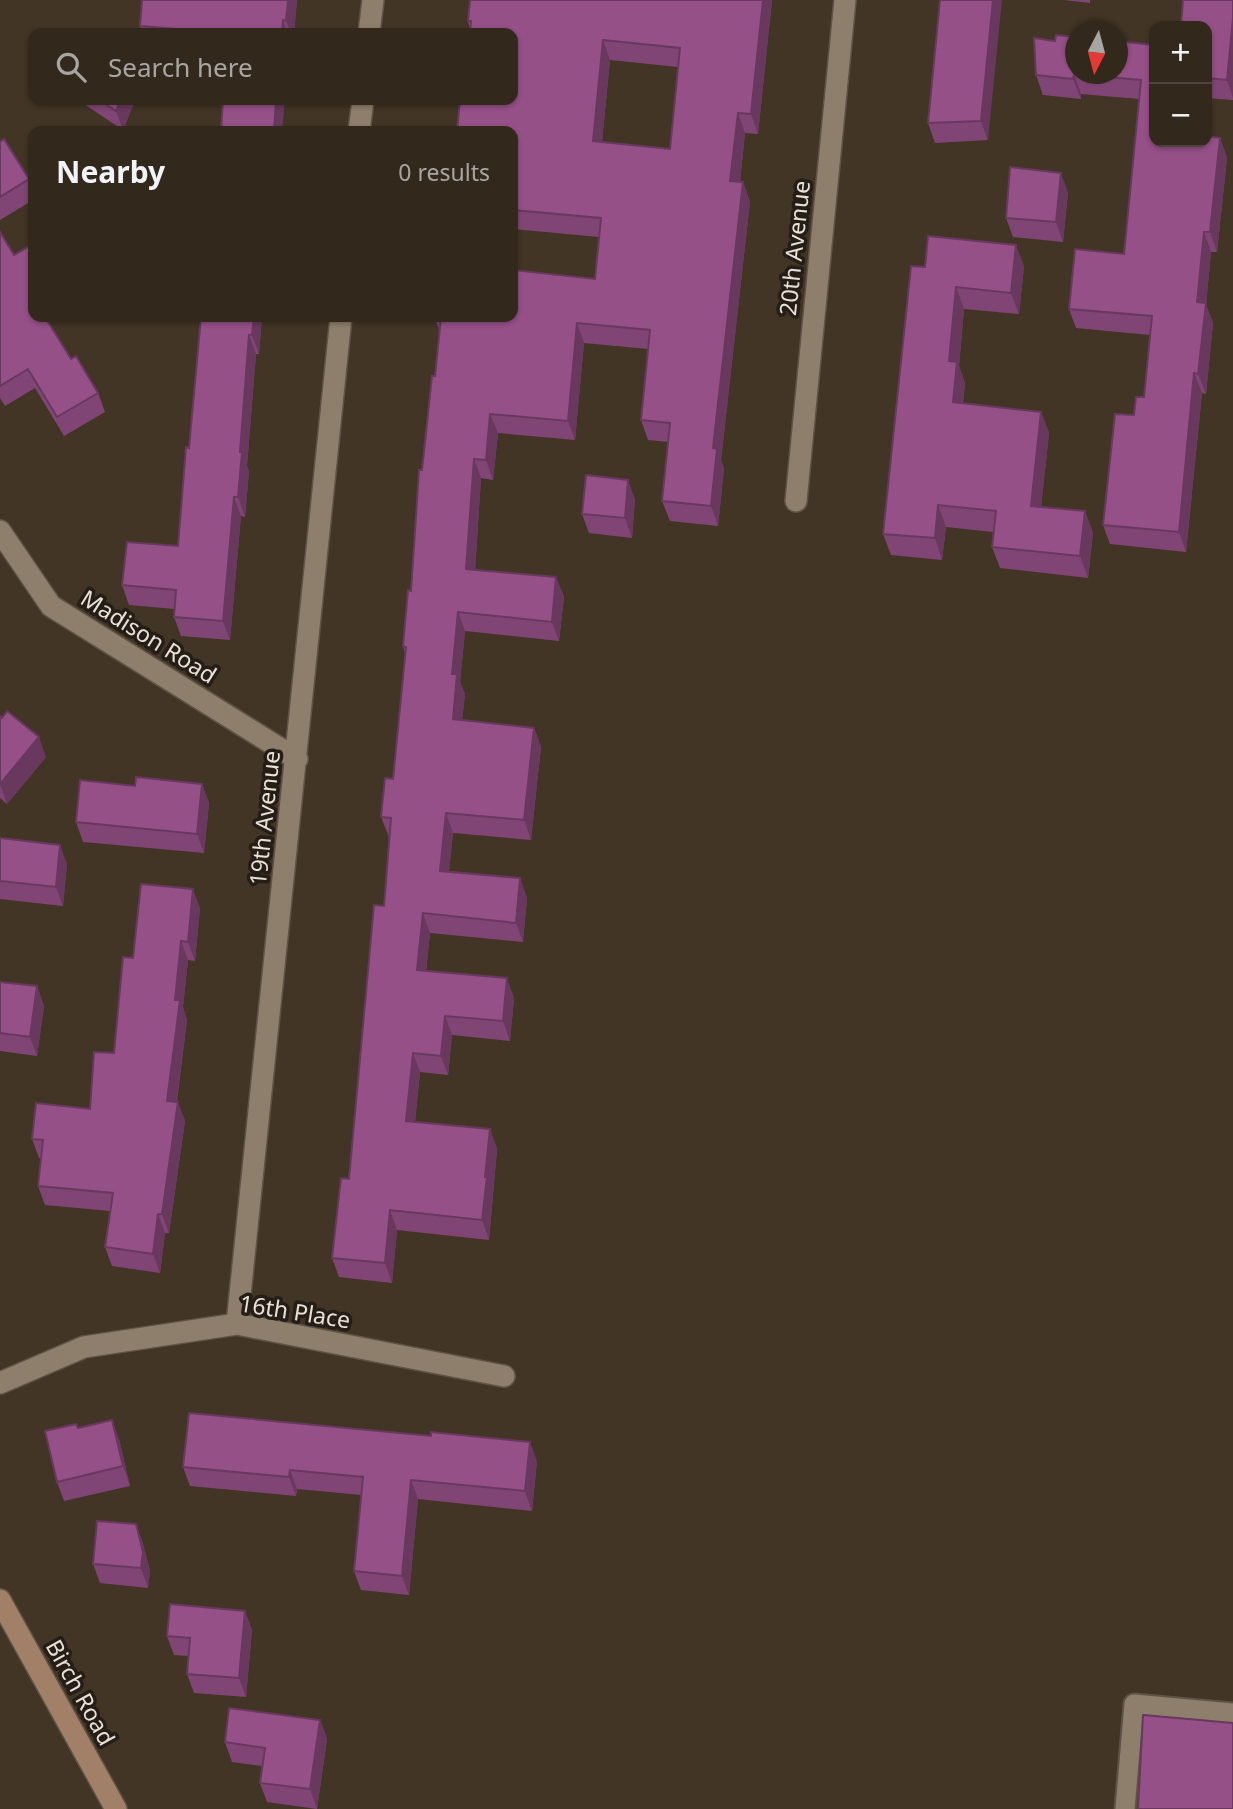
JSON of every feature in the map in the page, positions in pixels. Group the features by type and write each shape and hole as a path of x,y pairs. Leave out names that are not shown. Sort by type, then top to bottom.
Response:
{"street":[{"path":"370,28 373,0"},
{"name":"20th Avenue","path":"796,501 845,0"},
{"path":"360,126 362,105"},
{"name":"19th Avenue","path":"237,1324 341,322"},
{"name":"Madison Road","path":"0,531 51,606 297,758"},
{"name":"16th Place","path":"0,1383 84,1347 237,1324 504,1376"},
{"name":"Birch Road","path":"0,1600 116,1809"}],"lane":[{"path":"1125,1809 1134,1703 1233,1713"}],"building":[{"path":"142,0 288,0 286,21 283,20 282,28 140,26"},
{"path":"470,0 763,0 751,114 738,113 730,181 743,182 713,448 717,449 711,506 662,501 670,423 641,420 650,330 577,323 568,421 490,414 486,460 474,459 466,569 556,577 552,622 458,612 452,674 457,674 453,719 534,728 524,820 446,813 440,871 520,878 516,923 423,913 417,970 507,978 503,1021 445,1016 441,1056 413,1053 406,1121 490,1129 487,1177 482,1220 390,1210 385,1263 332,1258 341,1178 349,1179 374,905 384,906 391,818 381,817 385,778 393,779 406,647 403,646 408,590 411,591 419,470 422,470 440,322 518,322 518,271 595,279 601,218 518,210 518,126 457,126 460,105 518,105 518,28 470,28 471,21 468,21","holes":["603,40 680,48 670,149 593,141"]},
{"path":"940,0 993,0 981,121 928,123"},
{"path":"1183,0 1233,0 1227,80 1212,78 1212,21 1181,21"},
{"path":"1056,35 1065,36 1065,78 1036,75 1034,38 1055,41"},
{"path":"1128,42 1149,44 1149,147 1212,147 1212,137 1220,138 1210,232 1204,232 1197,302 1206,303 1198,374 1194,373 1179,532 1103,525 1115,414 1134,415 1136,397 1144,397 1152,316 1069,309 1075,249 1124,254 1141,80 1128,79"},
{"path":"107,105 118,105 116,111"},
{"path":"223,105 276,105 274,126 221,126"},
{"path":"4,139 28,180 0,197 0,142"},
{"path":"1010,167 1061,173 1056,222 1006,218"},
{"path":"0,232 14,255 28,247 28,322 48,322 71,359 76,356 98,393 57,417 28,369 0,386"},
{"path":"928,236 1016,245 1011,293 956,287 949,361 957,362 953,402 1041,412 1031,506 1085,511 1080,556 992,547 996,511 938,505 935,538 883,534 911,266 925,267"},
{"path":"201,322 253,322 252,335 249,335 238,497 234,497 223,621 174,617 176,590 122,585 127,542 178,546 186,447 189,448"},
{"path":"586,475 628,480 625,518 582,514"},
{"path":"7,711 39,737 0,784 0,716 2,718"},
{"path":"136,777 202,784 197,834 76,822 80,780 135,786"},
{"path":"0,838 60,845 56,887 0,881"},
{"path":"141,884 193,889 188,942 181,941 175,1000 180,1000 167,1101 178,1102 162,1214 158,1214 153,1254 105,1247 113,1193 38,1186 43,1140 32,1139 36,1103 90,1109 94,1052 114,1053 123,957 133,958"},
{"path":"0,982 37,986 30,1037 0,1033"},
{"path":"189,1413 431,1436 431,1432 530,1442 525,1491 411,1480 402,1576 354,1571 363,1477 290,1470 289,1477 183,1467"},
{"path":"112,1420 123,1466 57,1482 45,1431 76,1424 78,1428"},
{"path":"97,1521 136,1524 143,1552 141,1568 93,1564"},
{"path":"170,1604 245,1611 239,1678 187,1674 190,1638 167,1636"},
{"path":"229,1708 320,1720 310,1789 260,1783 265,1748 225,1742"},
{"path":"1143,1715 1233,1723 1233,1809 1138,1809"}]}
